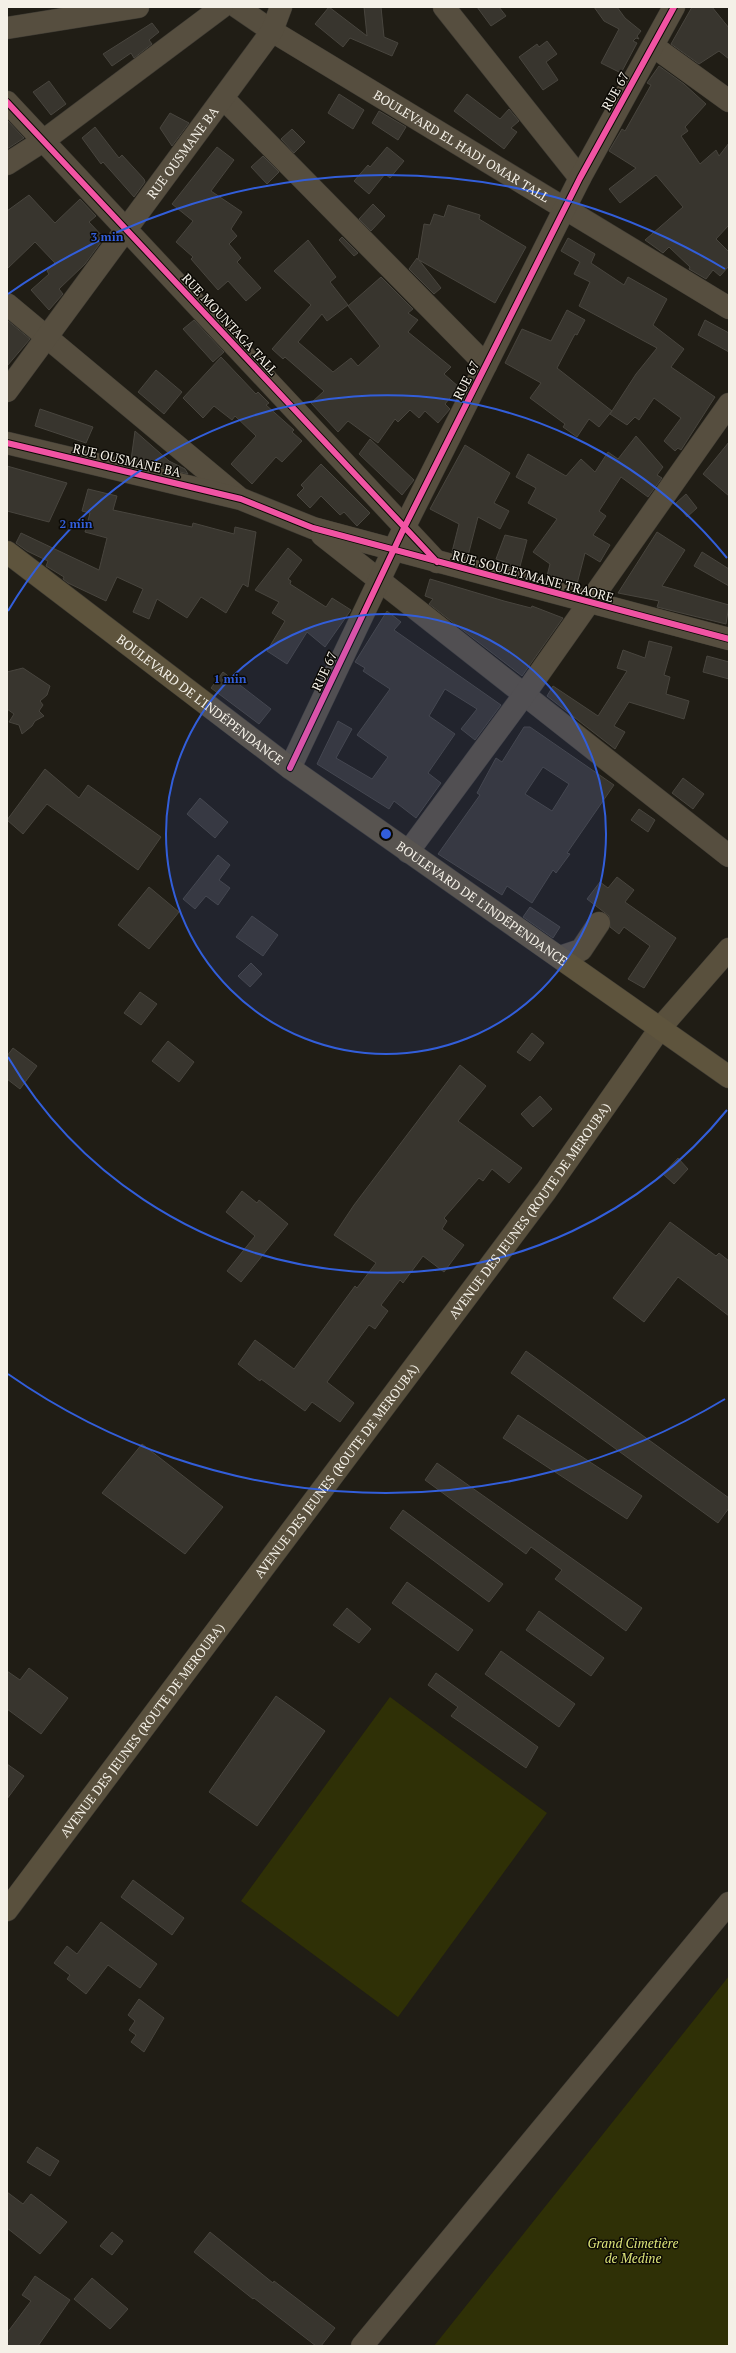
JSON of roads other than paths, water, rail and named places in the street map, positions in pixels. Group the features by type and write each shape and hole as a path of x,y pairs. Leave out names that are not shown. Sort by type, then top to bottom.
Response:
{"highway":[{"name":"BOULEVARD DE L'INDÉPENDANCE","path":"7,552 290,768 408,852 661,1027 729,1077"}],"main road":[{"name":"AVENUE DES JEUNES (ROUTE DE MEROUBA)","path":"7,1910 546,1191 661,1027 729,949"}],"street":[{"path":"7,28 138,7"},
{"path":"7,164 43,141 222,7"},
{"name":"BOULEVARD EL HADJ OMAR TALL","path":"237,7 272,31 729,308"},
{"name":"RUE OUSMANE BA","path":"7,391 272,31 281,7"},
{"path":"444,7 580,178"},
{"name":"RUE 67","path":"290,768 405,526 580,178 674,7"},
{"path":"653,46 729,101"},
{"path":"222,98 486,365"},
{"name":"RUE MOUNTAGA TALL","path":"7,102 405,526 437,562"},
{"path":"7,304 241,499"},
{"path":"408,852 524,695 729,404"},
{"name":"RUE OUSMANE BA","path":"7,443 241,499"},
{"name":"RUE SOULEYMANE TRAORE","path":"241,499 314,528 393,551 729,638"},
{"path":"314,528 729,856"},
{"path":"560,957 581,950 599,923"},
{"path":"362,2346 729,1903"}],"park label":[{"name":"Grand Cimetière de Medine","path":"633,2250"}]}
